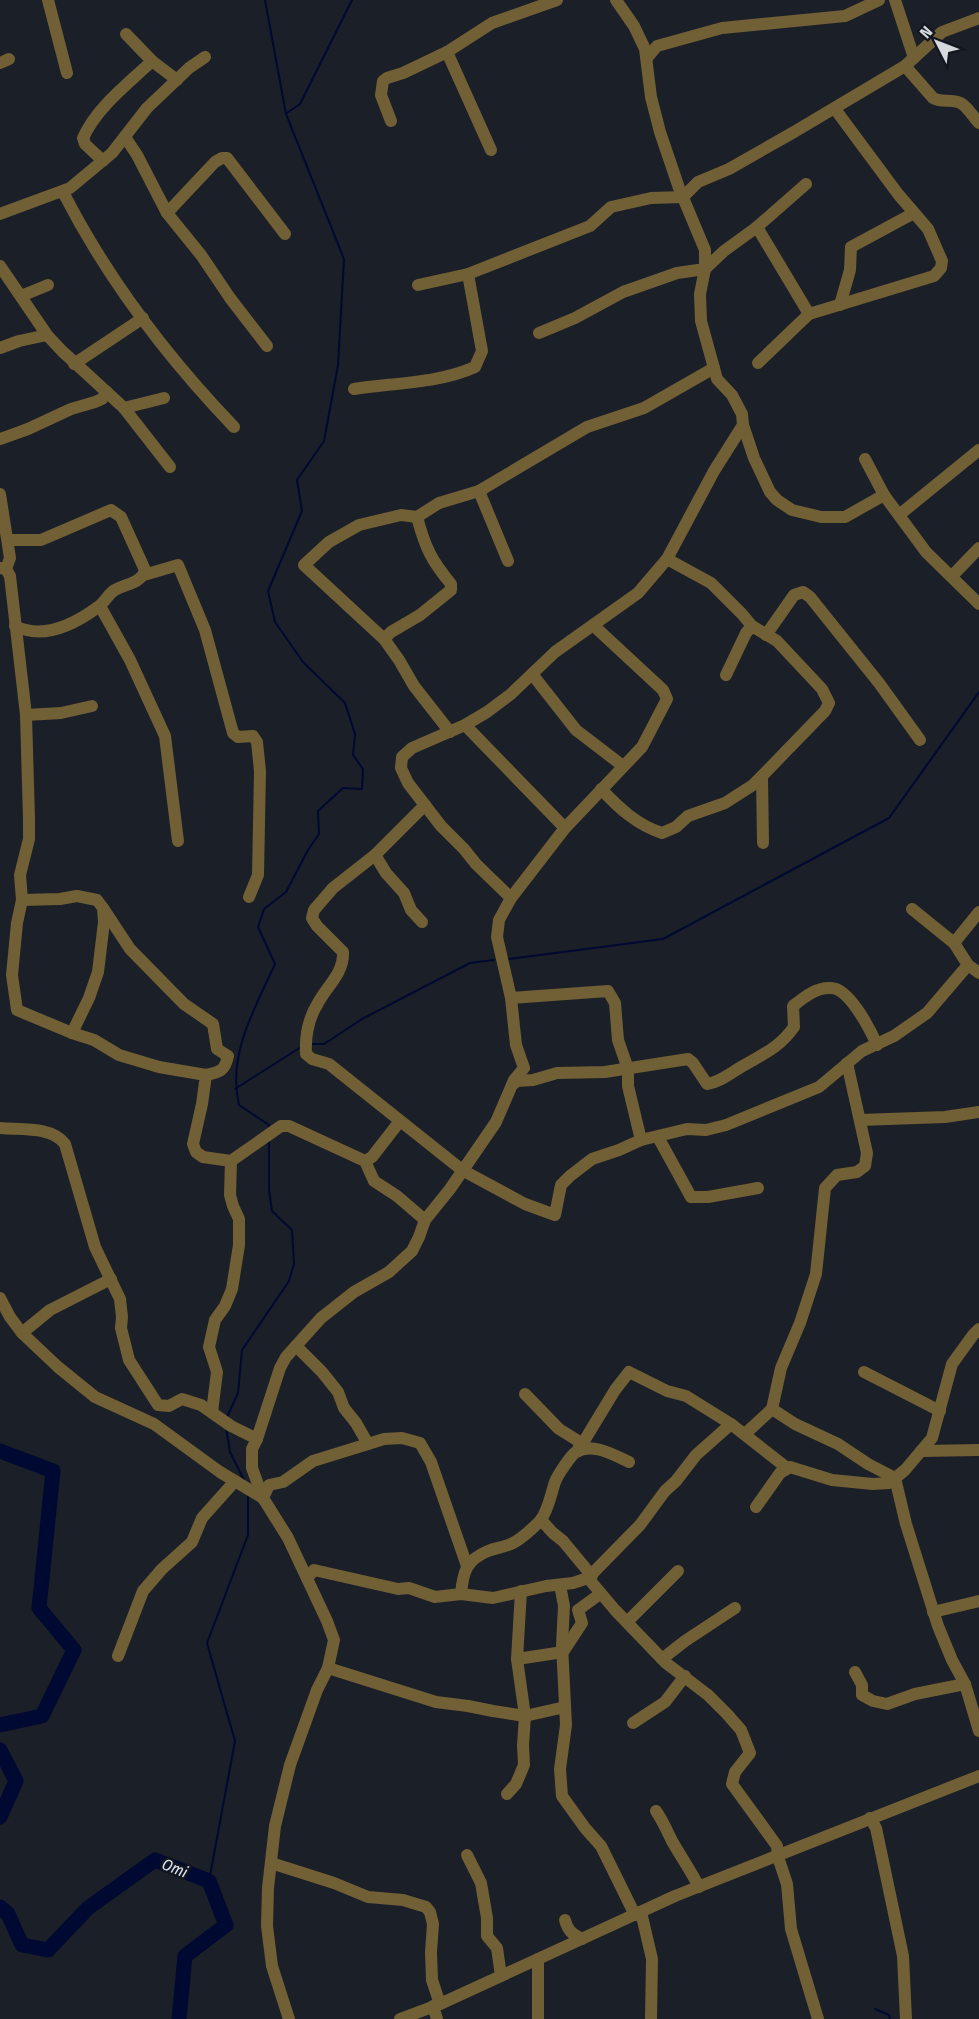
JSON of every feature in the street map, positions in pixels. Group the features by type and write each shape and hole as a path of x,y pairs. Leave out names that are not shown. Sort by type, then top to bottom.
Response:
{"street":[{"path":"48,0 67,73"},
{"path":"391,121 381,95 383,81 387,78 402,74 447,52 492,23 557,0"},
{"path":"616,0 634,26 645,49 651,97 657,120 682,196 705,250 705,269 700,294 701,321 717,379 732,395 742,414 743,425 754,458 770,492 792,510 821,517 845,517 884,495"},
{"path":"646,58 657,46 706,31 845,16 879,0"},
{"path":"895,0 909,62 933,98 938,101 958,102 979,123"},
{"path":"418,285 468,274 590,226 611,207 651,198 682,196 698,182 729,169 835,109 909,62 942,32 979,18"},
{"path":"126,34 152,61 177,80"},
{"path":"447,52 491,150"},
{"path":"0,214 63,192 103,161 147,108 189,68 205,57"},
{"path":"103,161 85,144 83,138 86,131 106,105 152,61"},
{"path":"758,363 809,314 939,273 942,261 928,229 835,109"},
{"path":"125,137 167,213 201,255 267,346"},
{"path":"167,213 215,162 227,158 285,234"},
{"path":"539,333 575,318 623,292 677,273 705,269 724,251 758,227 806,184"},
{"path":"63,192 109,273 195,386 234,427"},
{"path":"840,305 850,270 851,247 914,213"},
{"path":"758,227 809,314"},
{"path":"0,266 47,335 124,408 170,467"},
{"path":"354,389 461,374 475,367 482,351 468,274"},
{"path":"21,296 48,285"},
{"path":"75,364 143,318"},
{"path":"0,348 47,335"},
{"path":"450,732 414,686 384,639 304,565 329,542 359,525 401,515 417,517 439,503 479,491 587,427 644,408 714,369"},
{"path":"0,439 71,409 102,399 107,392"},
{"path":"124,408 164,398"},
{"path":"511,898 476,864 425,805 408,783 401,768 402,757 412,748 465,725 495,706 555,652 638,593 667,559 714,471 743,425"},
{"path":"899,515 979,450"},
{"path":"865,459 884,495 926,552 979,604"},
{"path":"479,491 508,561"},
{"path":"0,494 10,558 3,568 10,576 26,715 29,839 20,875 22,900 17,923 12,975 17,1010 94,1040 119,1055 159,1067 206,1075 226,1068 228,1056 217,1049 213,1024 184,1004 130,949 97,900 77,896 60,900 22,900"},
{"path":"8,540 40,540 111,510 121,517 145,570 144,575"},
{"path":"384,639 391,632 420,615 451,590 451,584 437,568 425,545 417,517"},
{"path":"952,576 979,548"},
{"path":"602,789 633,819 662,833 676,827 688,816 725,802 753,785 825,711 830,703 806,670 777,641 752,626 711,583 667,559"},
{"path":"15,626 26,631 66,627 100,606 113,591 144,575 178,565 205,630 233,732 238,737 253,736 257,742 260,771 258,875 249,897"},
{"path":"766,635 794,595 802,592 810,597 879,682 920,740"},
{"path":"100,606 130,660 165,736 178,841"},
{"path":"289,2019 272,1966 267,1926 267,1888 275,1826 290,1765 317,1690 328,1668 334,1640 288,1538 263,1498 252,1468 252,1449 280,1368 286,1357 321,1318 354,1292 400,1264 412,1251 425,1220 450,1189 496,1122 512,1086 524,1068 516,1046 511,998 497,938 499,920 511,898 565,828 642,747 667,699 663,690 594,626"},
{"path":"726,675 746,633 752,626"},
{"path":"532,674 576,730 623,766"},
{"path":"26,715 61,713 92,706"},
{"path":"465,725 565,828"},
{"path":"762,776 763,843"},
{"path":"425,805 375,855 333,888 314,910 312,918 343,952 344,960 340,970 317,1004 306,1030 306,1054 312,1059 329,1064 462,1170 525,1204 555,1215 561,1185 592,1159 641,1140 687,1129 706,1130 726,1125 819,1087 862,1052 894,1036 927,1013 968,965"},
{"path":"375,855 404,893 411,910 422,922"},
{"path":"72,1033 90,998 98,972 104,922 103,908"},
{"path":"912,909 954,943 968,965 979,973"},
{"path":"954,943 979,912"},
{"path":"512,1086 517,1081 533,1080 557,1073 605,1072 688,1059 707,1084 718,1082 768,1053 794,1027 793,1006 811,993 830,987 848,997 870,1028 877,1045"},
{"path":"511,998 608,991 615,1003 618,1040 628,1069 628,1086 641,1140"},
{"path":"746,1434 772,1409 781,1368 800,1323 816,1274 825,1188 837,1175 857,1172 865,1166 867,1153 847,1063"},
{"path":"206,1075 193,1144 196,1152 203,1157 231,1161 281,1126 289,1126 365,1161 374,1181 425,1220"},
{"path":"860,1120 945,1117 979,1112"},
{"path":"365,1161 372,1157 400,1121"},
{"path":"0,1128 51,1133 60,1137 70,1157 76,1186 99,1257 120,1299 121,1328 129,1360 158,1405 169,1406 182,1399 201,1404 231,1426 257,1439"},
{"path":"658,1137 691,1197 708,1197 758,1188"},
{"path":"213,1412 217,1372 209,1347 215,1320 225,1306 232,1289 239,1245 239,1219 230,1195 231,1161"},
{"path":"22,1333 50,1310 111,1279"},
{"path":"0,1298 22,1333 58,1367 95,1397 154,1424 263,1498"},
{"path":"461,1594 467,1566 488,1551 512,1544 541,1520 554,1490 555,1482 615,1390 630,1372 668,1391 686,1396 746,1434 787,1467 853,1483 884,1484 905,1470 932,1437 952,1364 979,1329"},
{"path":"296,1346 338,1392 344,1408 368,1444"},
{"path":"864,1372 940,1411"},
{"path":"525,1394 559,1429 580,1442 578,1450"},
{"path":"772,1409 795,1424 838,1444 868,1464 895,1478 906,1524 933,1612 952,1660 965,1684 979,1731"},
{"path":"307,1578 314,1570 398,1589 409,1588 435,1597 461,1594 493,1598 590,1577 615,1548 640,1525 696,1455 731,1424"},
{"path":"263,1498 269,1485 283,1482 313,1461 384,1439 402,1438 420,1443 425,1448 467,1566"},
{"path":"578,1450 608,1452 629,1462"},
{"path":"921,1451 979,1450"},
{"path":"756,1507 780,1473 787,1467"},
{"path":"118,1656 143,1591 162,1569 192,1542 202,1518 235,1481"},
{"path":"541,1520 563,1541 600,1594 662,1659 708,1695 741,1730 750,1753 735,1772 732,1784 777,1846 778,1857 787,1884 791,1929 818,2019"},
{"path":"627,1622 678,1571"},
{"path":"560,1585 564,1606 566,1725 560,1769 562,1796 601,1846 638,1914 652,1959 651,2019"},
{"path":"507,1794 516,1784 524,1766 525,1716 517,1659 521,1591"},
{"path":"517,1659 563,1652 582,1623 578,1610 600,1594"},
{"path":"933,1612 979,1601"},
{"path":"662,1659 684,1641 735,1608"},
{"path":"328,1668 436,1702 525,1716 565,1707"},
{"path":"855,1672 862,1685 862,1695 873,1701 887,1704 915,1694 965,1684"},
{"path":"633,1723 665,1702 685,1676"},
{"path":"400,2019 699,1887 979,1776"},
{"path":"656,1811 664,1821 671,1839 692,1871 699,1887"},
{"path":"870,1818 876,1828 903,1956 906,2019"},
{"path":"467,1855 481,1883 488,1936 497,1948 501,1976"},
{"path":"271,1863 368,1897 403,1900 426,1906 433,1924 430,1952 437,2019"},
{"path":"565,1920 570,1933 582,1939"},
{"path":"538,1959 538,2019"}],"waterway":[{"path":"265,0 286,114 344,259 338,365 324,441 297,480 302,511 268,591 275,622 303,662 345,703 355,734 353,755 363,769 362,789 343,788 318,811 319,834 286,892 264,909 258,927 275,964 245,1032 240,1050 236,1086 239,1105 269,1125 269,1129"},
{"path":"287,113 300,104 352,0"},
{"path":"509,959 663,939 889,818 979,692"},
{"path":"312,1044 324,1044 362,1019 470,963 494,960"},
{"path":"235,1089 301,1047"},
{"path":"227,1417 238,1393 242,1350 289,1281 294,1264 292,1230 272,1211 269,1190 269,1141"},
{"path":"226,1428 230,1452 245,1482"},
{"name":"Omi","path":"0,1451 53,1471 39,1608 74,1650 42,1716 0,1725"},
{"path":"209,1881 235,1741 207,1643 248,1535 248,1496"},
{"name":"Omi","path":"0,1750 16,1781 0,1817"},
{"name":"Omi","path":"0,1907 8,1914 22,1945 48,1950 88,1908 155,1860 209,1881 226,1925 185,1956 179,2019"},
{"path":"875,2009 889,2015 890,2019"}]}
